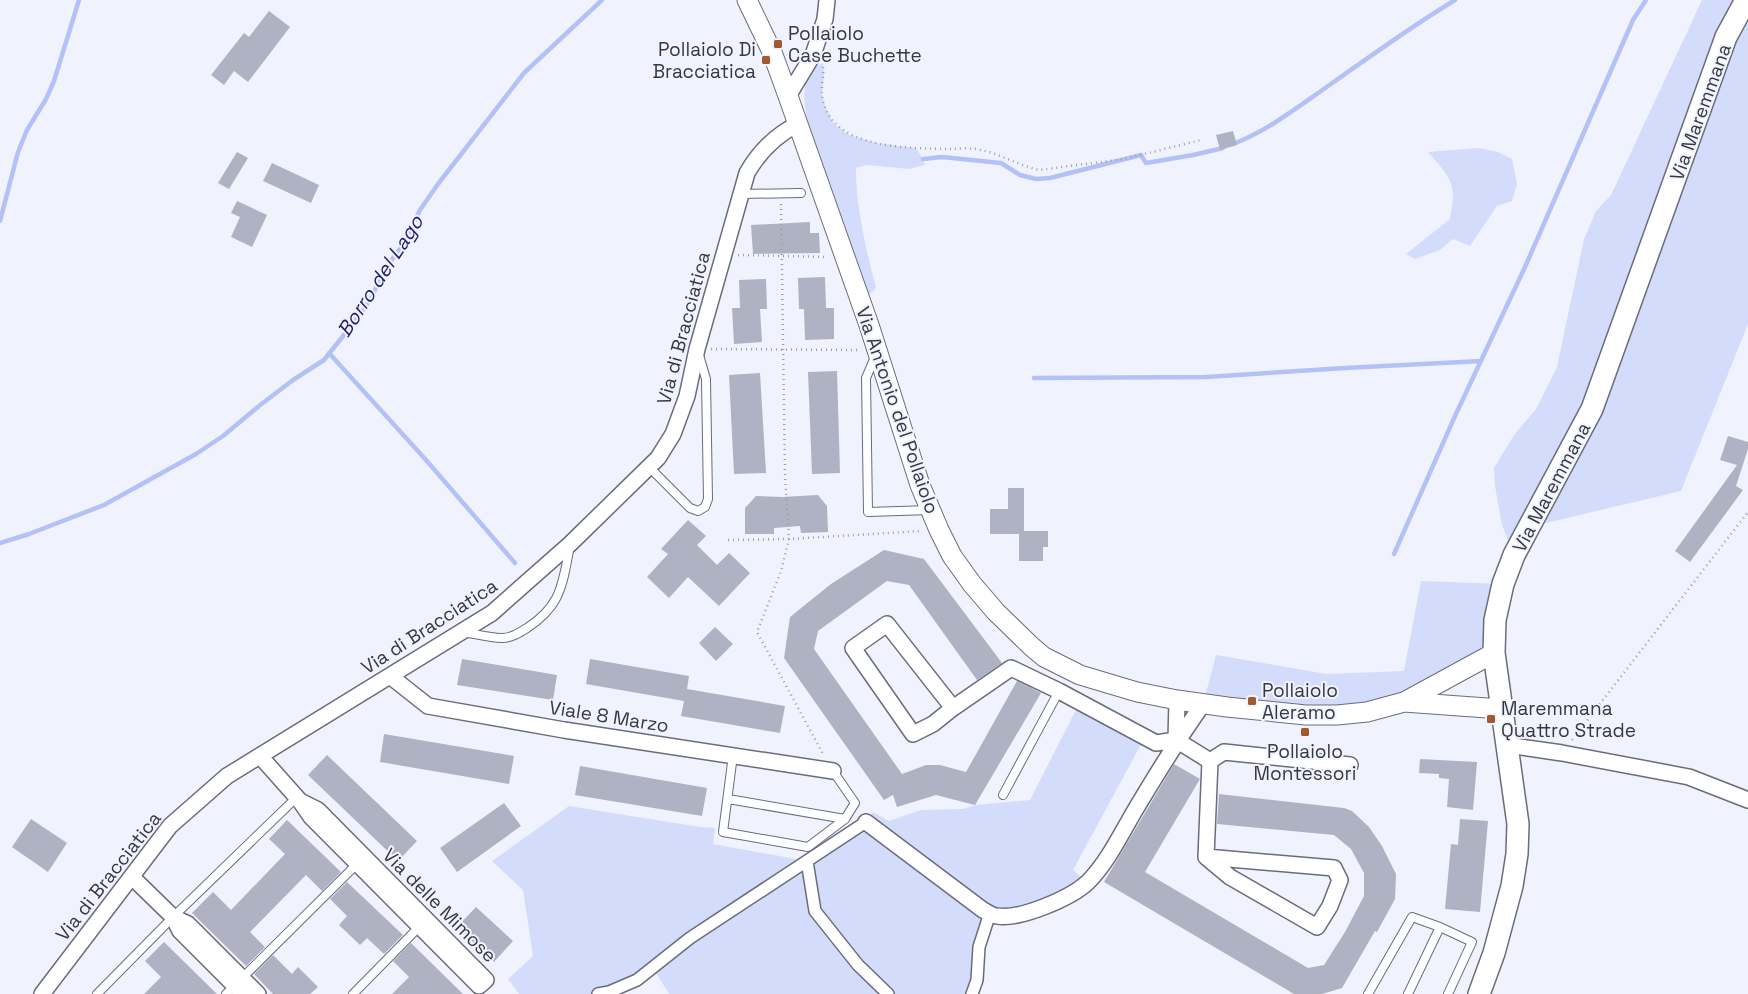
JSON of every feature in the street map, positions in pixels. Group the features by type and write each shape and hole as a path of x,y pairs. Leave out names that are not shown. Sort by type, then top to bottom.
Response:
{"main road":[{"name":"Via Maremmana","path":"1479,994 1494,954 1512,886 1517,854 1518,824 1494,653 1495,620 1503,584 1514,555 1592,410 1726,37 1746,0"}],"street":[{"name":"Via Antonio del Pollaiolo","path":"747,0 772,52 788,96 877,350 920,485 939,530 952,556 972,584 996,612 1044,657 1080,675 1137,692 1177,700 1306,715 1337,715 1367,712 1404,702 1494,653"},
{"path":"788,96 813,55 825,19 827,0"},
{"name":"Via di Bracciatica","path":"42,994 170,826 227,776 492,613 570,544 658,458 673,434 686,396 697,349 747,173 756,158 785,130 798,124"},
{"path":"953,708 887,624 853,648 913,734 933,724 1011,668 1059,691 1156,743 1176,740 1210,761"},
{"name":"Viale 8 Marzo","path":"390,676 428,706 564,730 833,771"},
{"path":"1176,740 1177,700"},
{"name":"Via Antonio del Pollaiolo","path":"1404,702 1501,710"},
{"path":"598,994 609,992 637,980 690,938 866,822 983,910 996,916 1015,915 1036,909 1067,896 1087,882 1108,856 1176,740 1203,704"},
{"path":"1507,745 1562,753 1689,778 1748,800"},
{"path":"1210,761 1224,752 1350,765"},
{"name":"Via delle Mimose","path":"260,756 299,799 311,817 361,860 423,923"},
{"path":"1206,857 1210,761"},
{"path":"1206,857 1334,868 1340,880 1330,906 1317,927 1230,877 1206,857"},
{"path":"807,861 815,911 858,965 888,994"},
{"path":"132,877 173,917 180,931 237,988 258,994"},
{"path":"972,994 977,980 979,947 990,913"}],"lane":[{"path":"741,194 802,193"},
{"path":"649,468 690,508 698,510 705,508 708,499 706,379 697,349"},
{"path":"877,350 866,378 868,512 931,510"},
{"path":"461,632 503,638 517,634 537,622 552,607 560,593 570,544"},
{"path":"1003,795 1059,691"},
{"path":"733,755 723,832 808,847 845,819 854,803 833,771"},
{"path":"97,994 173,917 299,799"},
{"path":"728,799 845,819"},
{"path":"237,988 361,860"},
{"path":"1368,994 1412,916 1440,926 1472,942 1448,994"},
{"path":"353,994 423,923"},
{"path":"1408,994 1440,926"}],"path":[{"path":"813,55 823,63 822,94 825,106 834,124 849,135 877,143 916,148 980,149 1038,170 1124,160 1201,140"},
{"path":"781,193 785,475 789,539 781,571 757,632 833,771"},
{"path":"724,254 782,257 819,256 846,259"},
{"path":"697,349 877,350"},
{"path":"1562,753 1748,512"},
{"path":"728,540 789,539 939,530"}],"shaded area":[{"path":"1702,0 1748,0 1748,324 1681,491 1529,527 1514,555 1502,525 1495,486 1494,468 1514,435 1536,409 1557,367 1584,239 1596,211 1611,195"},
{"path":"823,63 822,94 825,106 834,124 849,135 877,143 916,148 925,165 909,169 867,165 856,168 856,183 865,243 876,288 868,296 809,130 805,108 805,86 810,72"},
{"path":"1479,148 1498,152 1512,159 1517,184 1512,201 1497,206 1470,246 1453,239 1440,250 1415,259 1406,254 1450,219 1452,188 1444,172 1428,152"},
{"path":"1421,581 1503,584 1494,653 1367,712 1203,704 1216,655 1327,674 1404,671"},
{"path":"1080,702 1145,737 1073,870 1087,882 1036,909 990,913 972,994 669,994 653,968 598,994 519,994 508,979 533,956 523,890 492,861 569,806 715,828 713,844 807,861 866,822 873,812 889,821 921,810 963,809 975,805 1030,800"}],"building":[{"path":"269,11 290,27 248,82 234,71 224,85 211,75 244,33 249,37"},
{"path":"1233,131 1237,145 1220,150 1216,135"},
{"path":"237,152 248,158 229,189 218,183"},
{"path":"272,163 319,185 311,203 263,181"},
{"path":"237,201 267,215 252,247 231,237 240,217 231,213"},
{"path":"810,222 810,233 819,233 820,253 753,254 751,225"},
{"path":"825,277 826,308 834,308 834,339 805,340 804,309 799,309 798,278"},
{"path":"766,279 767,309 760,309 762,342 734,344 732,308 740,308 739,280"},
{"path":"837,371 840,473 812,474 808,372"},
{"path":"760,373 766,473 734,474 729,375"},
{"path":"1728,436 1748,442 1748,449 1736,486 1743,490 1690,562 1675,551 1737,465 1720,460"},
{"path":"1008,488 1024,488 1024,531 1048,531 1048,547 1043,547 1043,561 1019,561 1019,534 990,534 990,509 1008,509"},
{"path":"818,495 827,506 828,532 801,533 800,526 774,528 774,534 745,534 745,508 756,496"},
{"path":"688,520 706,536 697,545 717,565 729,553 750,573 719,606 688,577 669,598 647,577 668,554 661,549"},
{"path":"884,550 924,559 1002,663 977,680 909,585 887,581 818,631 814,649 902,774 926,765 940,765 966,772 1017,681 1041,693 975,805 936,795 897,807 893,795 884,800 784,658 790,617 831,584"},
{"path":"715,627 733,644 716,661 699,643"},
{"path":"462,659 557,675 553,700 457,685"},
{"path":"590,659 689,676 687,689 785,706 780,733 681,716 684,701 586,684"},
{"path":"384,734 514,756 509,784 380,762"},
{"path":"327,755 417,841 398,861 308,775"},
{"path":"1420,759 1477,762 1473,810 1447,807 1449,779 1439,778 1439,774 1419,773"},
{"path":"1174,764 1200,779 1145,872 1308,968 1324,965 1345,932 1364,896 1364,873 1351,849 1334,835 1217,824 1219,794 1344,808 1352,811 1369,827 1382,846 1396,874 1395,899 1342,988 1322,994 1294,994 1104,882"},
{"path":"580,766 707,788 702,816 575,795"},
{"path":"504,803 521,826 457,872 440,848"},
{"path":"31,819 67,843 48,872 12,847"},
{"path":"1460,819 1488,821 1480,912 1445,909 1451,844 1458,845"},
{"path":"287,820 341,872 322,891 306,875 250,932 265,947 246,966 192,913 213,892 231,910 285,854 269,839"},
{"path":"347,882 403,935 384,954 367,938 360,945 339,925 347,916 330,899"},
{"path":"476,907 513,941 494,962 457,927"},
{"path":"164,942 217,994 144,994 161,977 145,961"},
{"path":"411,943 463,994 392,994 409,977 393,961"},
{"path":"273,955 292,974 298,967 318,987 310,994 273,994 254,974"}],"waterway":[{"path":"0,221 18,152 27,130 46,99 54,81 79,0"},
{"name":"Borro del Lago","path":"0,543 104,505 196,454 223,436 293,380 324,360 371,298 385,269 402,246 420,210 438,184 524,73 602,0"},
{"path":"1233,144 1259,132 1284,117 1392,41 1455,0"},
{"path":"1394,554 1455,416 1525,267 1633,20 1646,0"},
{"path":"923,159 942,157 1001,163 1020,175 1036,179 1050,178 1141,155 1146,163 1223,148"},
{"path":"329,353 426,460 515,563"},
{"path":"1034,378 1206,377 1481,361"}],"place":[{"name":"Pollaiolo Case Buchette","path":"778,44"},
{"name":"Pollaiolo Di Bracciatica","path":"766,60"},
{"name":"Pollaiolo Aleramo","path":"1252,701"},
{"name":"Maremmana Quattro Strade","path":"1491,719"},
{"name":"Pollaiolo Montessori","path":"1305,732"}]}
